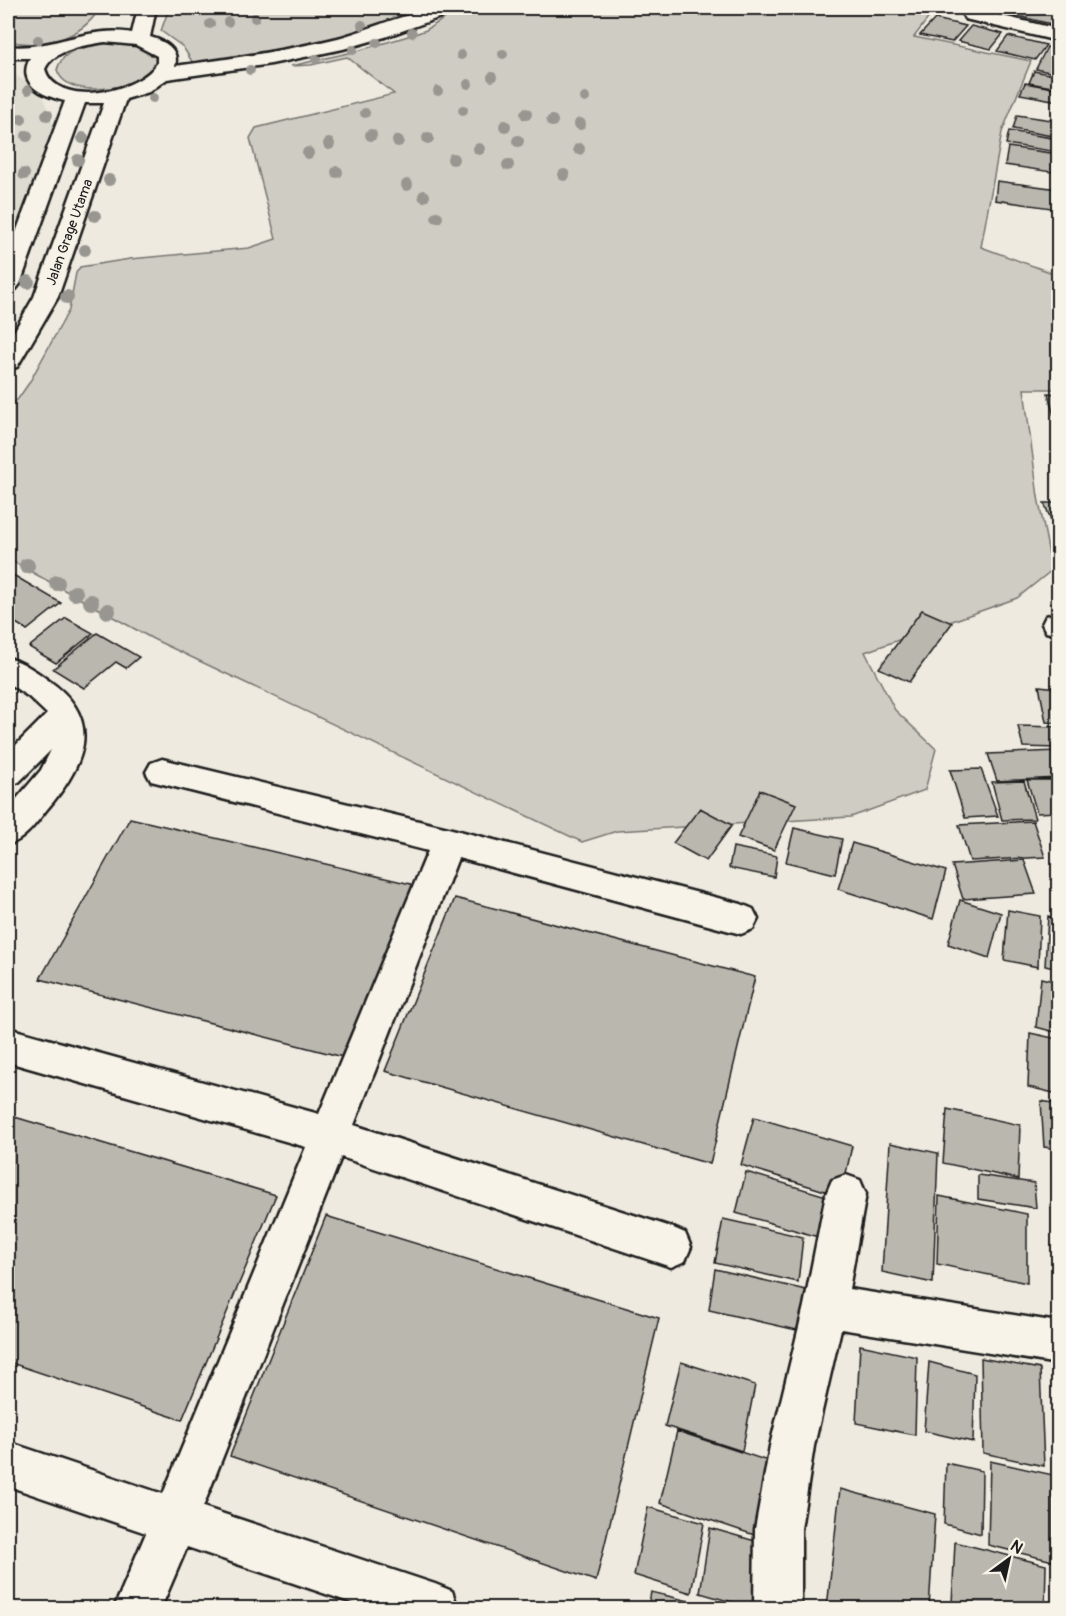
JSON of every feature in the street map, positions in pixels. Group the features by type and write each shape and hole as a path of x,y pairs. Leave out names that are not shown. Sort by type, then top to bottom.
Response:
{"street":[{"path":"140,38 147,8"},
{"path":"161,74 303,54 412,23 448,8"},
{"path":"972,15 1059,35"},
{"path":"8,52 21,54 54,49 108,28 156,45 165,54 166,65 161,74 150,83 117,95 77,97 50,90 40,83 36,75 37,66 43,57 54,49"},
{"name":"Jalan Grage Utama","path":"8,362 45,297 117,95"},
{"path":"8,284 77,97"},
{"path":"8,669 42,692 65,716 69,731 66,752 50,784 8,831"},
{"path":"8,773 65,716"},
{"path":"162,772 448,842 741,919"},
{"path":"137,1608 175,1521 328,1135 448,842"},
{"path":"8,1045 328,1135 671,1247"},
{"path":"777,1608 778,1529 792,1446 825,1306 846,1194"},
{"path":"825,1306 1059,1342"},
{"path":"8,1464 435,1608"}],"shaded area":[{"path":"8,8 100,8 92,19 72,34 34,44 8,41"},
{"path":"169,8 434,8 359,36 206,65 193,63 183,47 161,31"},
{"path":"461,8 936,8 914,37 1031,61 1002,132 981,247 1058,275 1058,389 1024,389 1038,497 1052,570 1017,598 865,652 895,710 936,749 925,790 851,817 617,831 582,842 153,639 8,559 8,407 18,399 29,383 69,310 76,273 80,267 130,259 249,248 276,239 250,138 256,128 394,94 347,57 311,65 291,66 357,51 415,34 426,30"},
{"path":"105,42 131,42 156,53 158,65 144,78 110,88 83,88 63,79 57,70 64,57 76,49"},
{"path":"8,71 28,83 44,99 54,126 29,200 8,249"}],"building":[{"path":"1015,8 1043,8 1058,11 1058,15 1051,24 1009,14"},
{"path":"935,19 966,26 952,42 920,35"},
{"path":"971,26 1003,34 991,49 958,41"},
{"path":"1008,36 1046,45 1035,60 997,51"},
{"path":"1047,47 1058,49 1058,74 1036,69"},
{"path":"1034,71 1058,76 1058,88 1029,83"},
{"path":"1025,83 1058,89 1058,101 1020,94"},
{"path":"1017,115 1058,121 1058,137 1013,129"},
{"path":"1009,131 1058,139 1058,152 1006,144"},
{"path":"1008,147 1058,154 1058,173 1005,165"},
{"path":"997,181 1058,189 1058,209 995,200"},
{"path":"1048,393 1058,394 1058,432"},
{"path":"1044,503 1058,503 1058,534 1057,534"},
{"path":"8,572 61,603 27,630 8,618"},
{"path":"922,610 952,623 909,682 879,668"},
{"path":"66,618 93,633 56,663 29,647"},
{"path":"97,633 139,657 126,668 116,662 84,688 53,669"},
{"path":"1039,686 1058,688 1058,723 1046,722"},
{"path":"1018,726 1058,727 1058,748 1023,747"},
{"path":"1058,751 1058,778 997,781 988,754"},
{"path":"981,769 998,816 965,818 950,770"},
{"path":"1027,780 1058,780 1058,812 1037,813"},
{"path":"1024,781 1035,819 1002,820 992,782"},
{"path":"760,790 796,804 774,850 738,837"},
{"path":"700,808 732,825 706,861 673,843"},
{"path":"130,818 415,885 347,1058 40,979"},
{"path":"1033,821 1045,857 970,861 959,825"},
{"path":"794,828 842,839 835,874 786,862"},
{"path":"852,843 946,871 933,919 838,889"},
{"path":"733,847 777,856 774,877 729,868"},
{"path":"1024,860 1036,894 963,899 952,865"},
{"path":"455,898 755,977 710,1164 385,1071"},
{"path":"960,900 1001,913 989,958 948,944"},
{"path":"1008,910 1040,916 1038,967 1004,960"},
{"path":"1048,916 1058,919 1058,969 1045,966"},
{"path":"1041,978 1058,982 1058,1033 1036,1027"},
{"path":"1030,1033 1058,1039 1058,1094 1028,1087"},
{"path":"1041,1101 1058,1104 1058,1149 1044,1147"},
{"path":"947,1109 1020,1125 1018,1179 943,1163"},
{"path":"8,1115 276,1195 182,1420 8,1362"},
{"path":"754,1117 852,1146 841,1196 741,1165"},
{"path":"890,1143 938,1153 933,1283 882,1272"},
{"path":"1052,1155 1058,1156 1058,1210 1053,1209"},
{"path":"746,1172 833,1198 825,1239 736,1213"},
{"path":"978,1175 1034,1183 1036,1208 978,1199"},
{"path":"939,1196 1027,1214 1027,1283 937,1264"},
{"path":"326,1216 659,1318 596,1581 230,1456"},
{"path":"723,1219 803,1237 798,1282 715,1263"},
{"path":"715,1269 815,1292 810,1333 709,1310"},
{"path":"860,1345 917,1357 915,1435 856,1423"},
{"path":"981,1358 1040,1369 1044,1466 983,1453"},
{"path":"681,1362 755,1385 742,1451 665,1426"},
{"path":"929,1362 975,1374 973,1442 924,1431"},
{"path":"1056,1389 1058,1389 1058,1465 1057,1465"},
{"path":"677,1431 777,1464 763,1538 660,1503"},
{"path":"990,1461 1053,1475 1053,1561 988,1545"},
{"path":"946,1463 982,1471 981,1534 944,1524"},
{"path":"840,1489 935,1514 929,1608 827,1608"},
{"path":"648,1507 704,1523 691,1593 634,1575"},
{"path":"710,1528 762,1543 753,1608 700,1593"},
{"path":"955,1542 1046,1565 1045,1608 971,1608 952,1604"},
{"path":"651,1592 718,1608 648,1608"}]}
